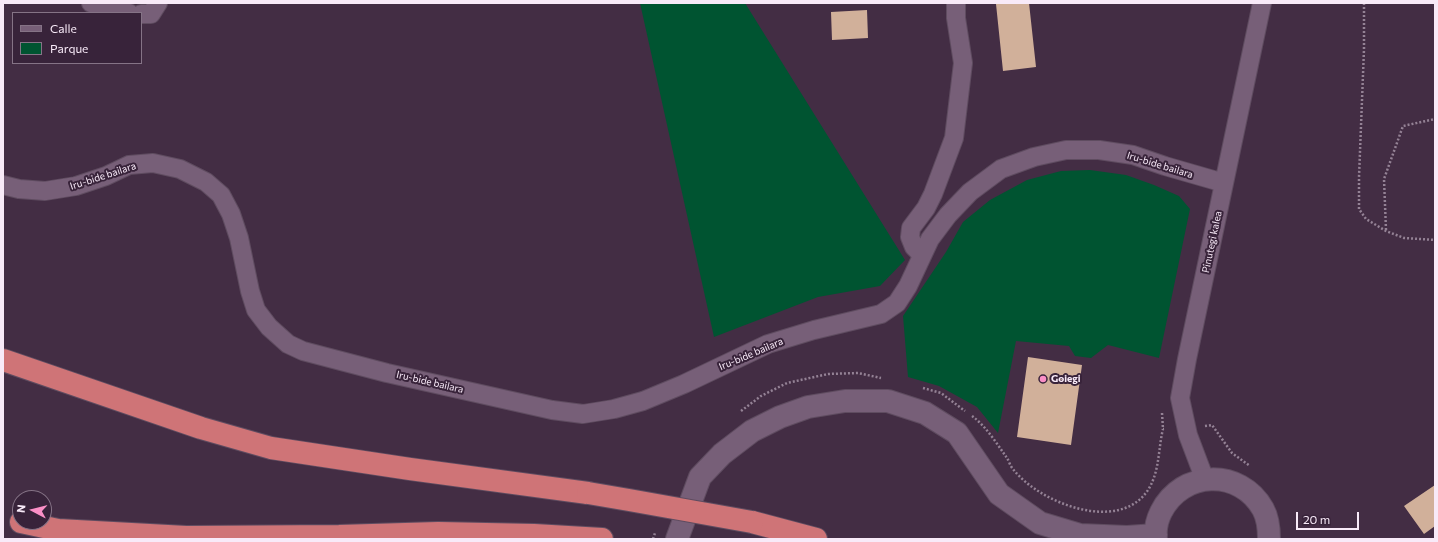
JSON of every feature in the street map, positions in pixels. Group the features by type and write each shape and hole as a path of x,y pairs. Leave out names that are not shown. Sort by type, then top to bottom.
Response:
{"highway":[{"path":"3,360 201,428 271,448 629,500 752,522 816,539"},
{"path":"52,529 186,537 339,536 438,533 591,538"}],"main road":[{"path":"677,539 700,477 722,454 752,431 780,416 808,407 845,401 888,401 925,413 958,433 999,494 1040,523 1080,535 1156,537 1158,519 1165,505 1176,493 1189,484 1204,480 1222,480 1239,485 1253,496 1263,510 1269,526 1269,539"}],"street":[{"path":"92,3 125,12"},
{"path":"142,14 151,14 158,3"},
{"path":"922,256 914,247 910,238 911,228 926,208 934,194 954,138 963,63 956,18 956,3"},
{"name":"Pinutegi kalea","path":"1204,480 1188,435 1180,398 1262,3"},
{"name":"Iru-bide bailara","path":"3,185 19,189 45,191 76,186 106,176 129,165 154,163 180,169 206,182 221,195 231,214 235,226 250,291 256,310 269,327 288,344 303,351 387,373 552,410 584,414 614,410 643,401 684,384 768,344 814,330 881,314 896,303 908,286 930,239 948,215 970,192 1001,170 1034,157 1066,150 1099,150 1134,155 1224,183"}],"path":[{"path":"1364,3 1359,208 1366,219 1386,231 1404,238 1435,240"},
{"path":"1386,231 1384,179 1403,126 1435,119"},
{"path":"921,387 941,393 979,421 1008,459 1013,469 1034,489 1048,497 1077,508 1106,511 1121,510 1135,503 1148,490 1154,477 1160,455 1160,441 1163,429"}],"green space":[{"path":"640,3 745,3 905,260 880,286 818,297 714,337"},
{"path":"1090,170 1126,175 1154,185 1179,196 1190,209 1159,358 1108,345 1091,358 1075,356 1069,346 1016,341 998,433 977,407 939,386 908,377 903,316 946,252 963,222 990,200 1027,180 1061,171"}],"building":[{"path":"1029,3 1036,67 1003,71 996,4"},
{"path":"867,10 868,38 832,40 831,12"},
{"path":"1028,357 1082,365 1071,445 1017,437"},
{"path":"1435,485 1435,526 1424,534 1404,506"}],"place":[{"name":"Goiegi","path":"1043,379"}]}
